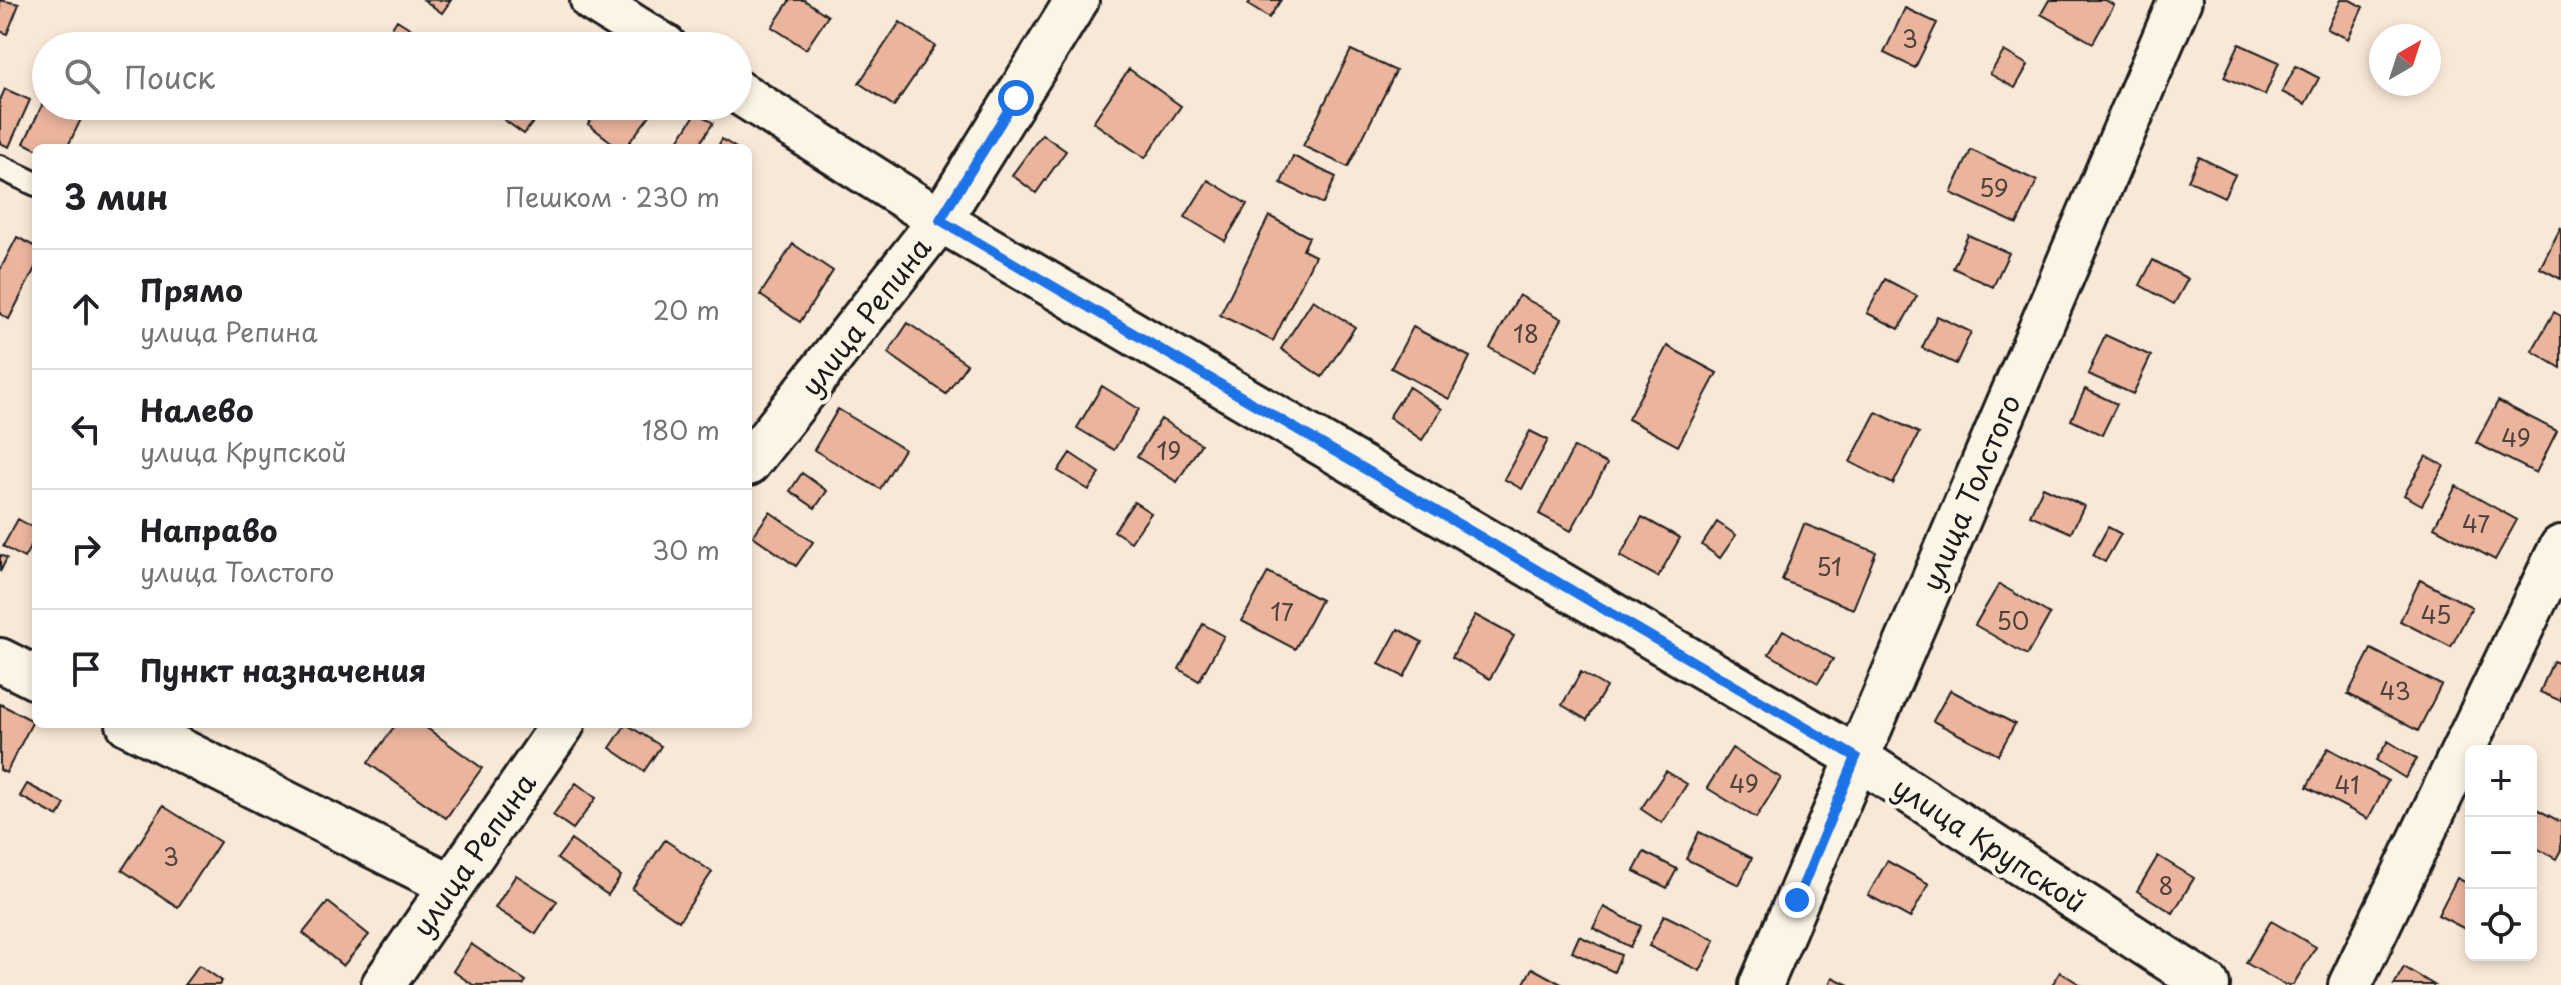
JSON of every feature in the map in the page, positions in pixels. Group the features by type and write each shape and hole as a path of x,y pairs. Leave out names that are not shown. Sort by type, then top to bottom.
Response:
{"street":[{"path":"592,0 643,32"},
{"name":"улица Репина","path":"752,459 940,220 1077,0"},
{"name":"улица Толстого","path":"1761,985 2180,0"},
{"name":"улица Крупской","path":"752,101 940,220 1856,757 2208,985"},
{"path":"2350,985 2561,547"},
{"path":"0,660 32,676"},
{"path":"136,728 451,885"},
{"name":"улица Репина","path":"383,985 560,728"}],"lane":[{"path":"0,167 32,182"}],"building":[{"path":"0,0 19,4 7,34 0,31"},
{"path":"424,0 451,0 442,13"},
{"path":"790,0 804,0 828,16 806,49 772,27"},
{"path":"1251,0 1281,0 1269,18 1248,5"},
{"path":"2049,0 2105,0 2114,5 2093,43 2041,14"},
{"path":"2341,0 2350,0 2363,7 2348,39 2327,29"},
{"path":"1905,8 1937,23 1915,68 1884,53"},
{"path":"397,20 416,32 389,32"},
{"path":"900,22 935,46 894,106 859,83"},
{"path":"2239,44 2279,62 2265,95 2224,77"},
{"path":"1351,50 1396,71 1348,167 1303,146"},
{"path":"2004,51 2028,65 2015,88 1990,74"},
{"path":"2296,66 2319,78 2305,104 2282,92"},
{"path":"1129,69 1181,106 1145,158 1093,122"},
{"path":"5,89 30,100 9,147 0,143 0,100"},
{"path":"35,120 81,120 69,144 32,144 32,147 24,143"},
{"path":"505,120 534,120 524,134"},
{"path":"591,120 646,120 628,144 614,144 588,124"},
{"path":"692,120 713,123 700,144 678,141"},
{"path":"1042,134 1066,151 1036,193 1012,175"},
{"path":"1971,150 2037,181 2017,224 1951,193"},
{"path":"1293,156 1336,177 1323,204 1281,183"},
{"path":"2199,157 2235,175 2224,197 2188,180"},
{"path":"1208,180 1247,204 1225,241 1185,217"},
{"path":"1269,216 1309,237 1303,250 1315,256 1273,341 1220,315"},
{"path":"2561,227 2561,279 2540,268"},
{"path":"1968,235 2009,253 1993,287 1953,268"},
{"path":"17,237 32,245 32,274 9,319 0,314 0,270"},
{"path":"793,244 833,271 800,322 760,295"},
{"path":"2153,260 2188,279 2174,304 2140,285"},
{"path":"1885,279 1917,296 1899,329 1867,313"},
{"path":"1519,295 1562,319 1533,372 1490,348"},
{"path":"1313,300 1355,327 1322,377 1281,349"},
{"path":"2554,312 2561,316 2561,368 2532,351"},
{"path":"1937,316 1971,332 1956,364 1922,348"},
{"path":"908,323 967,364 946,394 888,353"},
{"path":"1413,327 1470,357 1449,399 1391,368"},
{"path":"2105,335 2151,356 2133,394 2088,374"},
{"path":"1667,346 1717,373 1678,446 1628,419"},
{"path":"1102,386 1139,409 1114,450 1077,428"},
{"path":"1409,387 1442,409 1422,440 1389,417"},
{"path":"2085,389 2117,404 2102,435 2071,420"},
{"path":"2498,401 2557,431 2536,473 2476,443"},
{"path":"838,409 904,449 880,489 814,450"},
{"path":"1876,412 1919,433 1893,484 1850,462"},
{"path":"1161,419 1201,444 1177,482 1137,457"},
{"path":"1530,431 1548,440 1522,489 1504,479"},
{"path":"1574,447 1607,464 1571,531 1539,514"},
{"path":"1070,453 1100,473 1089,490 1058,471"},
{"path":"2426,456 2444,466 2422,505 2404,495"},
{"path":"802,473 827,491 815,508 790,491"},
{"path":"2456,486 2517,520 2495,560 2434,527"},
{"path":"2043,487 2084,506 2071,533 2030,515"},
{"path":"1134,502 1151,513 1131,542 1114,531"},
{"path":"770,512 813,542 796,566 753,536"},
{"path":"1642,517 1680,538 1658,577 1620,556"},
{"path":"18,519 32,527 32,544 24,558 3,546"},
{"path":"1717,522 1736,535 1720,558 1702,545"},
{"path":"1804,524 1876,552 1853,609 1782,580"},
{"path":"2108,527 2121,534 2105,562 2093,555"},
{"path":"0,555 7,558 0,572"},
{"path":"1268,572 1321,600 1295,649 1242,621"},
{"path":"2420,580 2472,607 2451,647 2400,621"},
{"path":"1999,584 2050,614 2027,655 1975,625"},
{"path":"1475,615 1514,636 1490,679 1452,657"},
{"path":"1203,624 1224,636 1199,681 1179,669"},
{"path":"1398,629 1422,642 1404,677 1379,664"},
{"path":"1783,630 1833,659 1818,683 1769,654"},
{"path":"2371,649 2441,685 2418,731 2348,694"},
{"path":"2553,661 2561,664 2561,701 2540,692"},
{"path":"1581,672 1606,687 1587,720 1562,705"},
{"path":"1950,690 2015,724 1998,755 1933,721"},
{"path":"0,704 32,723 6,773 0,770"},
{"path":"393,728 427,728 482,768 446,818 368,763"},
{"path":"623,728 632,728 661,746 644,771 610,748"},
{"path":"2388,741 2417,759 2405,778 2376,760"},
{"path":"1732,748 1781,778 1756,818 1707,788"},
{"path":"2328,748 2388,781 2368,819 2307,787"},
{"path":"1666,771 1687,784 1662,823 1641,809"},
{"path":"576,783 596,798 573,829 553,815"},
{"path":"27,784 65,804 58,817 20,796"},
{"path":"163,806 220,842 178,907 122,870"},
{"path":"2537,809 2561,822 2561,850 2556,859 2537,848"},
{"path":"1699,832 1752,858 1739,885 1686,859"},
{"path":"571,840 621,876 608,895 557,859"},
{"path":"665,840 712,872 679,921 632,889"},
{"path":"1644,852 1677,869 1667,888 1634,871"},
{"path":"2158,856 2194,878 2173,913 2137,891"},
{"path":"1887,861 1929,884 1910,918 1868,895"},
{"path":"516,875 557,901 536,934 495,908"},
{"path":"2457,878 2465,882 2465,929 2438,915"},
{"path":"328,902 369,935 343,966 303,933"},
{"path":"1604,907 1641,926 1630,947 1593,928"},
{"path":"1664,915 1715,940 1700,971 1649,946"},
{"path":"2271,921 2316,947 2293,985 2285,985 2246,963"},
{"path":"1579,936 1621,955 1614,972 1572,952"},
{"path":"471,944 526,981 523,985 473,985 453,971"},
{"path":"199,965 222,981 219,985 184,985"},
{"path":"2404,967 2434,985 2394,985"},
{"path":"1532,968 1563,985 1523,985"},
{"path":"2060,972 2081,985 2052,985"},
{"path":"1832,977 1849,985 1829,985"}],"route":[{"path":"1016,98 940,220 1856,757 1797,900"}]}
